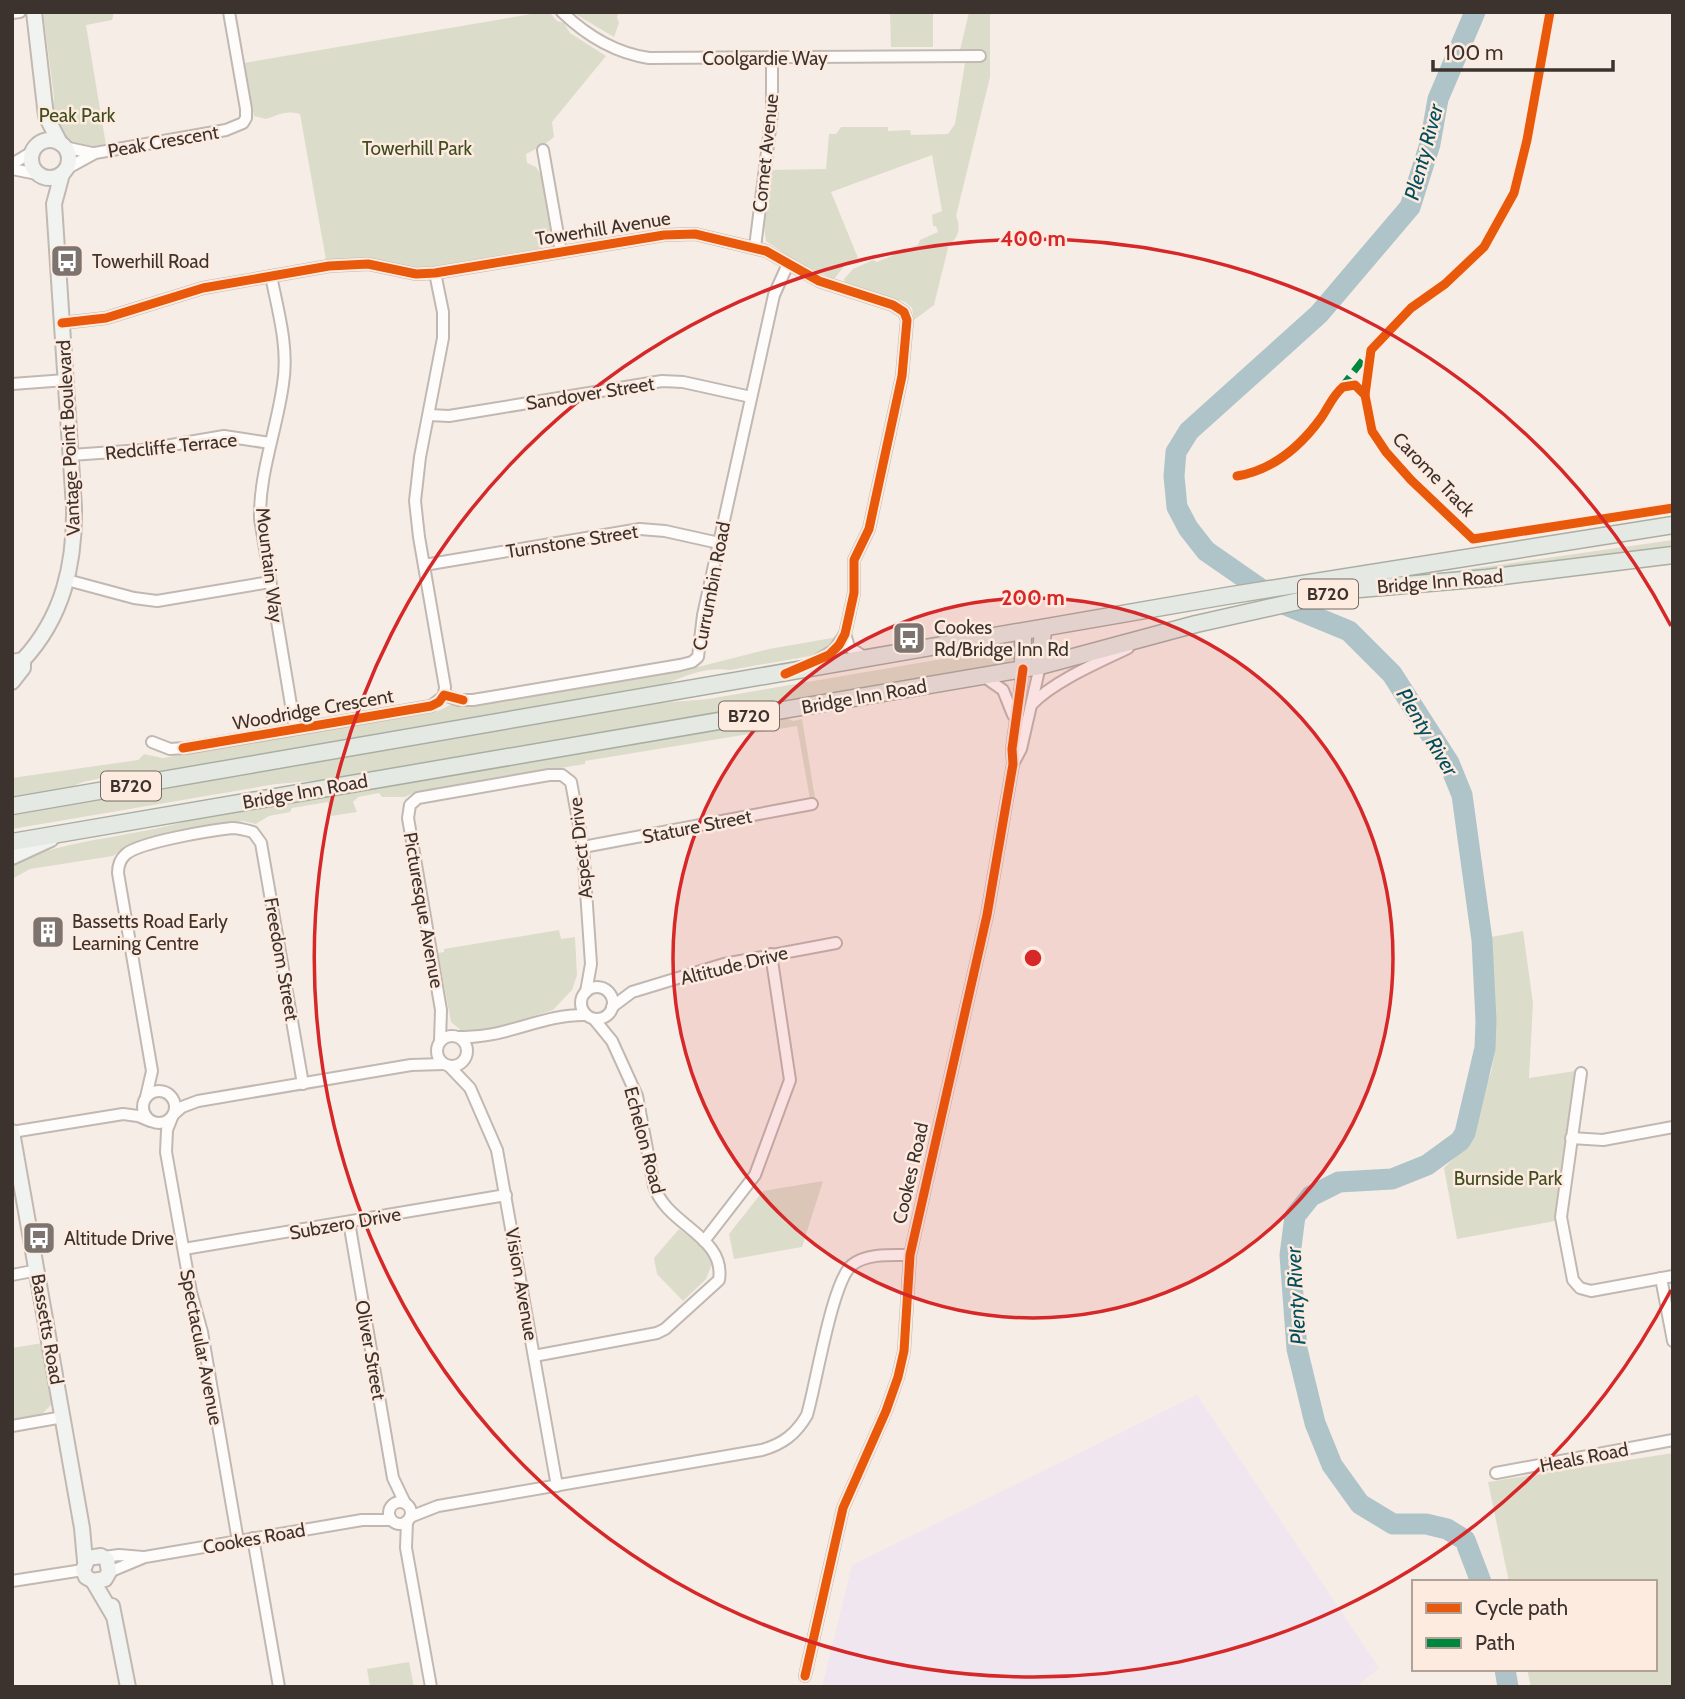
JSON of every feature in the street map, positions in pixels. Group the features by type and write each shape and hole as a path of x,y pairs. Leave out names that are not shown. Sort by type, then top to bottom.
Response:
{"main road":[{"name":"Bridge Inn Road","path":"12,806 1220,597 1673,525"},
{"name":"Bridge Inn Road","path":"12,842 1040,666 1196,624 1348,590 1500,576 1673,555"},
{"name":"Cookes Road","path":"1040,666 1043,629"},
{"name":"Cookes Road","path":"1023,633 1023,669"}],"street":[{"path":"12,13 20,12"},
{"path":"12,169 51,179 64,172 69,158 47,116 34,12"},
{"name":"Peak Crescent","path":"64,172 95,153 226,130 243,123 246,109 229,12"},
{"name":"Coolgardie Way","path":"562,12 599,41 639,56 669,59 980,57"},
{"name":"Comet Avenue","path":"755,247 772,113 772,58"},
{"path":"38,175 31,164 34,148 47,116"},
{"path":"12,164 48,140 62,145"},
{"name":"Peak Crescent","path":"62,145 95,153"},
{"path":"531,158 544,153 561,252"},
{"name":"Vantage Point Boulevard","path":"12,682 23,668 18,661 51,622 67,580 74,532 54,204 64,172"},
{"name":"Vantage Point Boulevard","path":"38,175 54,204"},
{"name":"Towerhill Avenue","path":"62,323 106,318 186,292 329,266 356,264 416,274 435,273 675,234 695,234 755,247 773,254 819,281 893,304 904,312 907,320 902,376 869,529 854,560 854,593 845,634"},
{"name":"Currumbin Road","path":"444,695 458,700 473,700 692,662 700,651 701,629 775,288 788,264"},
{"path":"435,273 444,328 416,491 417,526 445,687 444,695"},
{"name":"Mountain Way","path":"271,276 285,359 283,386 270,443 260,511 295,729"},
{"path":"12,384 66,380"},
{"name":"Sandover Street","path":"429,415 449,416 662,381 683,382 751,397"},
{"name":"Redcliffe Terrace","path":"71,455 142,450 225,436 270,443"},
{"name":"Turnstone Street","path":"424,565 640,529 665,531 719,543"},
{"path":"67,580 134,598 157,601 270,582"},
{"path":"1032,704 1049,690 1093,664 1130,647 1179,633 1196,624"},
{"path":"845,634 849,647 867,659"},
{"path":"785,674 829,655 845,634"},
{"name":"Cookes Road","path":"1013,764 1021,749 1040,666"},
{"name":"Cookes Road","path":"805,1676 843,1508 898,1377 905,1351 910,1255 987,915 1013,764 1012,749 1023,669"},
{"name":"Cookes Road","path":"983,676 1003,690 1011,704 1015,725"},
{"name":"Woodridge Crescent","path":"152,742 170,749 186,748 432,706 444,695"},
{"name":"Aspect Drive","path":"408,810 414,800 426,795 549,775 562,775 571,782 575,792 583,847 591,964 584,996"},
{"name":"Stature Street","path":"583,847 812,804"},
{"name":"Picturesque Avenue","path":"408,810 441,1010 438,1044"},
{"name":"Freedom Street","path":"152,1071 118,864 129,852 176,838 241,828 257,835 261,844 303,1084"},
{"path":"12,857 61,834"},
{"name":"Altitude Drive","path":"604,990 632,992 724,964 836,943"},
{"path":"704,1241 755,1175 790,1080 771,954"},
{"name":"Aspect Drive","path":"591,964 604,990"},
{"path":"411,1065 446,1036 496,1035 561,1015 603,1018 611,1010 612,999 604,990 596,988 561,1015"},
{"name":"Altitude Drive","path":"611,1010 632,992"},
{"path":"584,996 590,1017"},
{"name":"Picturesque Avenue","path":"441,1010 457,1036"},
{"name":"Echelon Road","path":"611,1010 612,1041"},
{"name":"Echelon Road","path":"534,1356 650,1335 665,1329 715,1286 720,1273 713,1250 669,1213 658,1196 640,1105 612,1041 590,1017"},
{"path":"12,1132 122,1114 162,1124 182,1107 198,1101 411,1065 459,1064 466,1055 496,1035"},
{"path":"457,1036 466,1044 466,1055"},
{"path":"438,1044 438,1057 446,1065"},
{"name":"Vision Avenue","path":"466,1055 470,1088 493,1137 506,1195 557,1486"},
{"name":"Vision Avenue","path":"446,1065 470,1088"},
{"path":"152,1071 175,1105 173,1115"},
{"path":"152,1071 144,1113 152,1122"},
{"path":"1581,1073 1561,1217 1573,1280 1580,1288 1591,1291 1667,1277 1673,1341"},
{"path":"122,1114 156,1091 198,1101"},
{"name":"Spectacular Avenue","path":"173,1115 167,1130 166,1152 191,1292 202,1332 238,1541"},
{"name":"Spectacular Avenue","path":"152,1122 166,1152"},
{"path":"1571,1139 1603,1140 1673,1127"},
{"name":"Bassetts Road","path":"12,1132 82,1528 84,1566"},
{"name":"Subzero Drive","path":"184,1250 506,1195"},
{"name":"Oliver Street","path":"349,1222 393,1478 388,1514 401,1520 411,1510 393,1478"},
{"name":"Cookes Road","path":"102,1557 145,1557 362,1520 401,1520 438,1506 762,1450 784,1442 807,1415 845,1272 865,1259 886,1255 910,1255"},
{"path":"12,1275 37,1270"},
{"path":"12,1426 63,1417"},
{"name":"Heals Road","path":"1496,1473 1673,1440"},
{"name":"Cookes Road","path":"362,1520 398,1502 438,1506"},
{"path":"401,1520 430,1687"},
{"name":"Bassetts Road","path":"82,1528 102,1557"},
{"path":"253,1538 279,1687"},
{"path":"12,1581 84,1566 92,1556 102,1557 109,1564 103,1576 128,1687"},
{"name":"Cookes Road","path":"103,1576 145,1557"},
{"path":"84,1566 86,1577 103,1576"}],"shaded area":[{"path":"1197,1395 1379,1668 1356,1687 822,1687 852,1565"}],"green space":[{"name":"Peak Park","path":"43,12 114,12 112,20 86,25 106,145 86,147 70,143 63,138 53,119 54,97"},
{"name":"Towerhill Park","path":"549,12 557,21 564,23 570,33 606,56 552,122 554,137 526,154 527,163 536,167 541,175 551,236 548,243 541,248 430,267 413,267 364,258 326,260 300,114 286,113 266,119 254,116 244,63"},
{"path":"572,12 618,12 619,23 614,37"},
{"path":"933,12 933,47 891,47 890,13"},
{"path":"969,12 990,12 990,77 956,216 958,232 949,244 934,305 914,320 912,308 905,302 845,283 844,279 853,269 918,245 920,240 938,232 936,226 933,226 932,215 942,211 932,155 831,192 858,258 846,264 834,279 797,262 766,241 764,226 771,170 826,169 829,134 836,134 841,127 888,127 888,131 910,130 911,135 948,134 955,124 965,63 982,62 982,50 960,50"},
{"path":"1673,540 1673,545 1578,561 1420,576"},
{"path":"838,637 830,648 816,655 730,670 699,672 651,690 143,777 117,775 83,782 61,791 12,800 12,778 138,760 144,754 163,758 438,711 452,704 469,706 690,669 769,649"},
{"path":"1001,651 1015,655 1016,659 994,668 334,779 276,784 12,829 12,813 647,704 708,699"},
{"path":"781,716 793,721 802,719 815,798 810,799 797,726 585,761 585,764 416,792 405,797 382,797 379,793 358,797 353,802 357,812 331,816 328,802 292,808 290,812 269,816 256,824 243,821 173,834 124,847 113,856 30,869 12,879 12,863 35,854 156,829 203,816"},
{"path":"559,930 561,939 575,937 577,975 572,990 553,1010 479,1033 464,1033 451,1022 438,953 444,952 444,949"},
{"name":"Burnside Park","path":"1523,931 1533,1003 1529,1078 1575,1071 1555,1221 1457,1239 1444,1168 1469,1144 1478,1101 1491,1073 1495,1049 1494,992 1488,978 1486,938"},
{"path":"823,1181 802,1247 734,1259 729,1234 763,1191"},
{"path":"679,1229 705,1249 712,1264 706,1279 683,1301 657,1274 654,1258"},
{"path":"43,1343 53,1403 42,1414 13,1419 12,1348"},
{"path":"1673,1453 1673,1687 1531,1687 1527,1671 1657,1671 1657,1580 1509,1580 1488,1482"},
{"path":"409,1662 414,1687 370,1687 367,1669"}],"waterway":[{"name":"Plenty River","path":"1475,12 1438,99 1430,144 1410,207 1319,314 1189,431 1176,452 1174,476 1177,507 1188,528 1206,551 1281,603 1349,631 1392,674 1449,763 1462,795 1482,940 1486,1021 1485,1048 1465,1133 1460,1141 1427,1165 1392,1179 1339,1182 1311,1196 1295,1216 1290,1255 1297,1349 1315,1423 1332,1465 1360,1504 1393,1524 1426,1524 1447,1529 1465,1540 1480,1580"},
{"name":"Plenty River","path":"1505,1671 1508,1687"}],"marked path":[{"path":"1341,388 1369,352"}],"cycle path":[{"name":"Carome Track","path":"1550,12 1527,140 1514,193 1484,247 1445,284 1411,308 1371,350 1365,395 1372,431 1386,452 1411,480 1473,539 1673,508"},
{"path":"62,323 106,318 203,288 329,266 368,264 416,274 435,273 664,235 695,234 766,251 819,281 893,305 904,312 907,320 902,376 869,529 854,560 854,593 845,634 829,655 785,674"},
{"path":"1237,476 1273,463 1294,448 1313,429 1343,387 1355,385 1365,395"},
{"path":"805,1676 843,1508 886,1411 904,1351 910,1255 987,915 1013,764 1012,749 1023,669"},
{"path":"183,748 431,706 439,702 444,695 463,700"}],"place":[{"name":"Towerhill Road","path":"67,261"},
{"name":"Cookes Rd/Bridge Inn Rd","path":"909,638"},
{"name":"Bassetts Road Early Learning Centre","path":"48,932"},
{"name":"Altitude Drive","path":"39,1238"}]}
